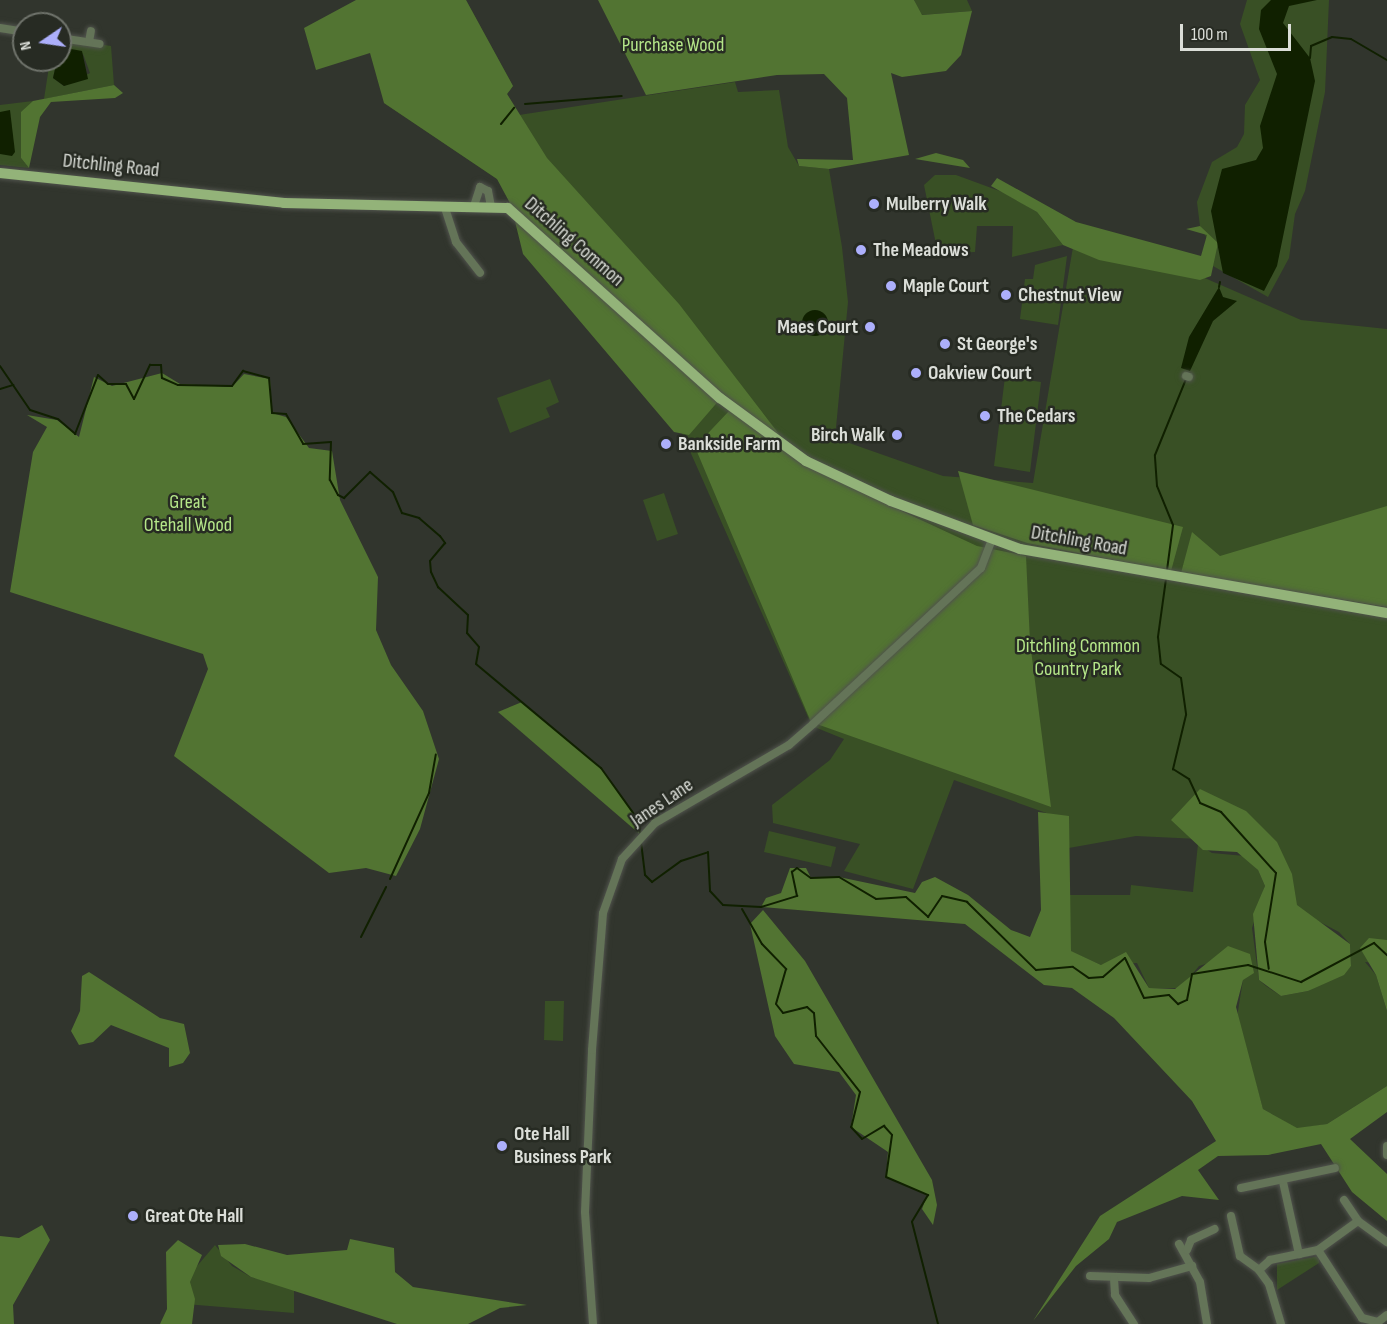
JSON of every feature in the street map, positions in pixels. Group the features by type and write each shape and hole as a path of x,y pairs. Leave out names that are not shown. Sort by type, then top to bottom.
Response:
{"main road":[{"name":"Ditchling Road","path":"0,173 218,196"},
{"name":"Ditchling Common","path":"218,196 445,208 491,206 513,210 529,222 720,398 783,445"},
{"name":"Ditchling Road","path":"783,445 883,497 991,542 1387,613"}],"street":[{"path":"89,42 91,31"},
{"path":"72,40 100,44"},
{"path":"474,206 480,187 488,190 491,206"},
{"path":"445,208 468,268 480,273"},
{"name":"Janes Lane","path":"593,1324 585,1181 603,913 633,843 647,830 789,745 981,568 991,542"},
{"path":"1387,1146 1387,1155"},
{"path":"1241,1188 1282,1182 1335,1168"},
{"path":"1282,1182 1299,1254"},
{"path":"1344,1200 1358,1221 1387,1242"},
{"path":"1231,1216 1240,1256 1259,1270 1269,1284 1281,1324"},
{"path":"1259,1270 1270,1260 1318,1250 1358,1221"},
{"path":"1186,1250 1191,1240 1215,1229"},
{"path":"1179,1244 1186,1250 1192,1266 1207,1324"},
{"path":"1318,1250 1362,1318 1378,1322 1387,1315"},
{"path":"1090,1276 1114,1279 1154,1277 1192,1266"},
{"path":"1114,1279 1115,1295 1134,1324"}],"green space":[{"path":"356,0 466,0 513,86 507,94 547,158 679,304 792,451 721,398 689,435 674,432 523,254 511,205 497,179 384,103 370,53 316,70 304,28"},
{"name":"Ditchling Common Country Park","path":"466,0 513,86 507,94 519,115 735,82 738,92 779,90 788,147 799,166 829,169 842,247 848,302 835,438 943,476 1033,483 1073,247 1184,269 1301,320 1387,329 1387,964 1365,962 1376,975 1387,1011 1387,1086 1327,1124 1297,1129 1263,1109 1237,1017 1243,980 1212,962 1199,966 1181,988 1149,988 1137,963 1101,965 1070,951 1070,895 1130,895 1131,885 1193,892 1198,844 1212,853 1245,856 1258,870 1265,886 1252,928 1259,980 1266,986 1281,996 1308,991 1351,966 1350,944 1339,932 1295,909 1265,872 1213,822 1199,839 1136,836 1052,851 1052,815 954,780 913,889 844,871 860,844 773,823 772,805 830,760 844,739 812,726 681,431 497,179 384,103"},
{"name":"Purchase Wood","path":"598,0 914,0 922,15 972,11 961,55 946,71 902,77 891,73 909,155 829,169 799,166 797,159 853,160 847,98 824,74 777,75 646,95"},
{"path":"914,0 967,0 972,11 921,15"},
{"path":"1247,0 1329,0 1325,92 1305,191 1295,214 1289,258 1268,297 1213,266 1214,251 1200,226 1197,202 1212,162 1237,147 1244,134 1245,105 1260,80 1240,24"},
{"path":"72,40 111,46 114,85 44,99 48,72 54,72 53,78 64,86 90,73 83,54 72,51"},
{"path":"114,85 123,93 115,98 51,102 40,117 29,168 21,158 21,112 33,101"},
{"path":"33,101 21,158 29,168 0,165 0,105"},
{"path":"936,153 963,160 970,168 915,159"},
{"path":"935,175 956,175 1005,193 1037,212 1063,245 1012,257 1013,226 977,226 975,252 938,254 924,185"},
{"path":"997,178 1076,222 1201,256 1207,235 1186,229 1200,226 1218,243 1211,276 1200,280 1099,260 1063,245 1037,212 991,186"},
{"path":"1067,256 1058,325 1020,319 1025,279 1033,279 1035,265"},
{"name":"Great Otehall Wood","path":"162,373 180,384 232,387 244,374 270,379 272,413 286,417 309,448 332,451 340,500 378,577 376,630 391,665 423,711 439,759 420,829 396,876 366,868 329,873 174,756 208,669 203,654 10,592 33,452 47,427 27,415 57,420 79,437 94,377 112,386"},
{"path":"1005,377 1041,382 1030,472 994,466"},
{"path":"550,379 559,402 546,408 550,417 510,433 497,398"},
{"path":"729,411 835,480 977,546 1026,556 1030,642 1051,807 811,722 695,447"},
{"path":"958,471 1183,527 1171,571 1027,543 973,525"},
{"path":"664,493 678,534 657,541 643,500"},
{"path":"1387,506 1387,607 1181,573 1192,532 1220,556"},
{"path":"522,702 601,768 639,821 642,836 498,712"},
{"path":"1200,789 1246,811 1277,842 1292,874 1297,905 1350,944 1351,966 1344,975 1308,991 1281,996 1259,980 1253,914 1265,886 1258,870 1237,852 1203,850 1171,820"},
{"path":"1038,812 1069,816 1071,951 1101,965 1126,952 1149,988 1175,989 1228,946 1250,954 1254,973 1243,980 1236,1007 1263,1109 1297,1128 1327,1124 1387,1086 1387,1112 1350,1139 1387,1174 1387,1221 1352,1192 1321,1144 1268,1155 1218,1156 1198,1170 1219,1200 1182,1196 1117,1222 1109,1239 1076,1266 1033,1321 1100,1216 1216,1141 1192,1101 1114,1018 1072,988 1044,985 965,924 761,907 766,898 781,893 790,868 806,868 811,878 839,877 915,893 922,882 935,877 968,895 1011,930 1030,937 1041,910"},
{"path":"769,831 836,847 831,867 764,852"},
{"path":"763,910 805,961 932,1180 937,1205 933,1225 922,1209 927,1195 886,1177 888,1152 851,1127 856,1095 839,1072 794,1064 775,1036 750,924"},
{"path":"1369,938 1387,940 1387,1011 1376,975 1360,948"},
{"path":"89,972 160,1018 184,1024 190,1053 183,1063 169,1067 169,1048 111,1025 93,1042 79,1045 71,1031 80,1011 82,976"},
{"path":"545,1001 564,1001 563,1041 544,1040"},
{"path":"42,1225 50,1240 13,1305 14,1324 0,1324 0,1236 19,1238"},
{"path":"350,1239 394,1248 395,1272 413,1287 527,1305 500,1308 468,1324 397,1324 251,1277 221,1256 218,1245 245,1244 287,1255 347,1250"},
{"path":"178,1240 202,1255 190,1282 195,1299 192,1324 160,1324 167,1309 166,1252"},
{"path":"215,1245 232,1266 251,1277 294,1289 294,1313 185,1304 192,1272"},
{"path":"1319,1256 1319,1263 1277,1290 1277,1264"}],"shaded area":[{"path":"1271,0 1317,0 1289,6 1283,23 1310,58 1315,81 1277,266 1264,291 1223,273 1211,211 1222,169 1256,160 1263,148 1260,126 1277,74 1259,29 1261,10"},
{"path":"72,49 82,51 88,79 64,86 53,78 54,72 72,72"},
{"path":"10,110 15,152 12,156 0,154 0,112"},
{"path":"1219,287 1223,297 1237,301 1213,321 1190,371 1181,368 1189,337"},
{"path":"815,310 824,314 828,323 824,332 815,336 806,332 802,323 806,314"}],"waterway":[{"path":"1310,58 1311,46 1332,37 1351,39 1387,60"},
{"path":"525,104 622,96"},
{"path":"501,124 514,108"},
{"path":"1219,287 1220,282"},
{"path":"0,366 30,410 58,419 75,434 98,375 108,384 126,384 134,399 150,365 161,365 162,378 178,385 232,386 243,371 269,378 272,413 286,414 303,444 331,442 330,480 338,495 344,498 370,472 393,492 402,513 419,518 440,536 445,543 430,561 431,572 438,587 468,615 467,633 479,647 476,664 601,768 639,821 640,833"},
{"path":"1167,570 1173,525 1157,486 1155,455 1186,379"},
{"path":"0,389 13,385"},
{"path":"1166,579 1158,637 1161,664 1181,678 1186,715 1173,769 1189,779 1200,803 1221,812 1276,873 1265,942 1269,969"},
{"path":"390,879 429,793 436,755"},
{"path":"641,842 645,875 652,882 681,861 708,852 710,891 723,905 761,907 797,896 792,872 797,868 811,878 839,877 876,899 906,897 928,917 942,896 967,902 1036,970 1073,967 1089,978 1103,977 1125,958 1144,998 1169,995 1178,1004 1187,1000 1192,974 1248,965 1301,982 1374,943 1387,955"},
{"path":"361,937 386,887"},
{"path":"742,909 762,944 786,969 776,1004 783,1013 807,1007 814,1013 816,1036 860,1092 851,1127 862,1139 884,1126 892,1135 886,1177 928,1195 912,1222 938,1324"}],"place":[{"name":"Mulberry Walk","path":"874,204"},
{"name":"The Meadows","path":"861,250"},
{"name":"Maple Court","path":"891,286"},
{"name":"Chestnut View","path":"1006,295"},
{"name":"Maes Court","path":"870,327"},
{"name":"St George's","path":"945,344"},
{"name":"Oakview Court","path":"916,373"},
{"name":"The Cedars","path":"985,416"},
{"name":"Birch Walk","path":"897,435"},
{"name":"Bankside Farm","path":"666,444"},
{"name":"Ote Hall Business Park","path":"502,1146"},
{"name":"Great Ote Hall","path":"133,1216"}]}
